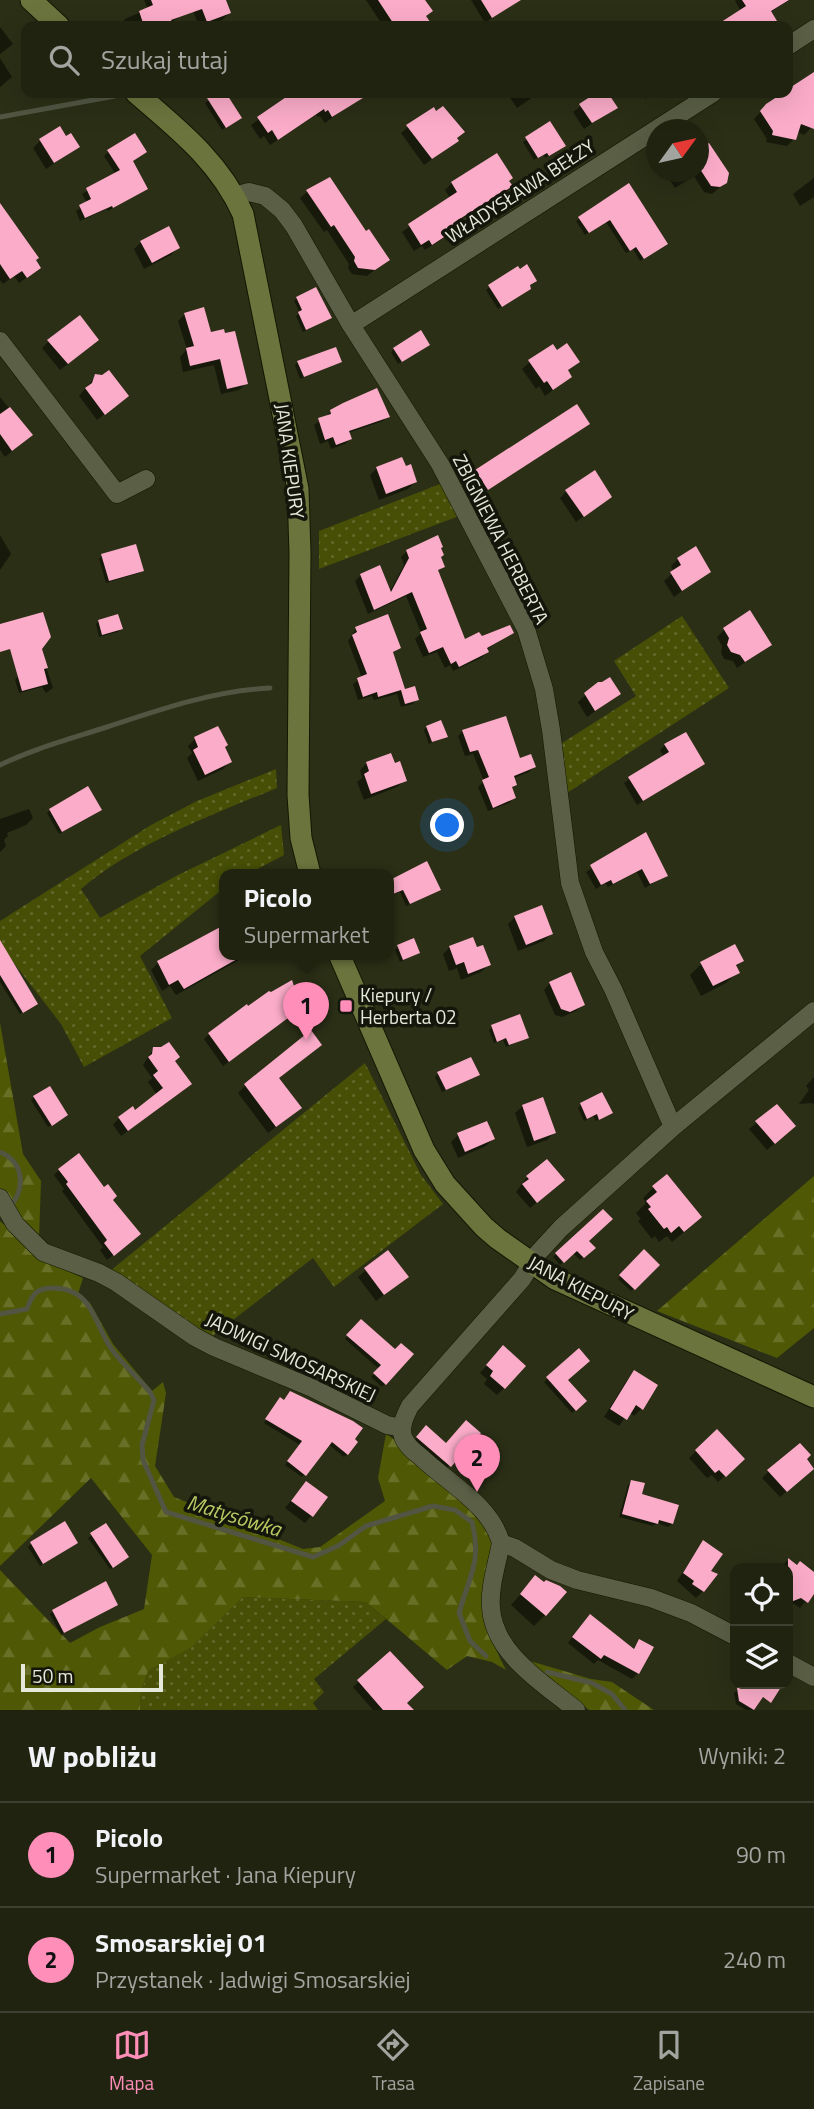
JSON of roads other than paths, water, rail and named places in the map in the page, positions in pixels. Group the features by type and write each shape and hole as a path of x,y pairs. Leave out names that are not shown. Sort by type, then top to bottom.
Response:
{"street":[{"path":"32,0 54,21"},
{"path":"793,43 814,29"},
{"name":"JANA KIEPURY","path":"141,98 210,159 235,195 243,214 298,489 298,795 302,838 309,869"},
{"name":"WŁADYSŁAWA BEŁZY","path":"351,325 705,98"},
{"name":"ZBIGNIEWA HERBERTA","path":"235,195 249,192 265,196 282,210 294,226 351,325 440,464 526,629 549,716 570,883 594,952 673,1127"},
{"path":"0,341 117,494 146,479"},
{"name":"JANA KIEPURY","path":"343,960 401,1100 436,1171 484,1227 555,1279 814,1397"},
{"path":"576,1710 522,1665 507,1650 498,1635 490,1605 501,1543 492,1522 480,1508 404,1440 402,1428 405,1416 410,1406 522,1279 538,1253 577,1213 673,1127 814,1011"},
{"name":"JADWIGI SMOSARSKIEJ","path":"0,1198 15,1224 43,1252 116,1282 195,1337 247,1362 310,1387 387,1425 402,1428"},
{"path":"501,1543 515,1548 551,1570 577,1580 651,1598 691,1613 730,1633"},
{"path":"793,1666 814,1677"}],"waterway":[{"path":"0,117 104,98"},
{"path":"0,765 39,749 167,708 228,693 270,688"},
{"name":"Matysówka","path":"0,1152 14,1162 20,1176 19,1192 10,1207"},
{"name":"Matysówka","path":"0,1314 27,1309 36,1293 47,1288 67,1290 85,1301 113,1351 154,1400 142,1445 143,1460 166,1512 313,1557 338,1546 366,1526 433,1506 455,1510 472,1522 476,1548 473,1569 459,1613 470,1641 486,1656"},
{"name":"Matysówka","path":"547,1672 592,1683 612,1694 625,1710"}],"place":[{"name":"Kiepury / Herberta 02","path":"346,1006"},
{"name":"Picolo","path":"306,1040"},
{"name":"Smosarskiej 01","path":"477,1492"}]}
